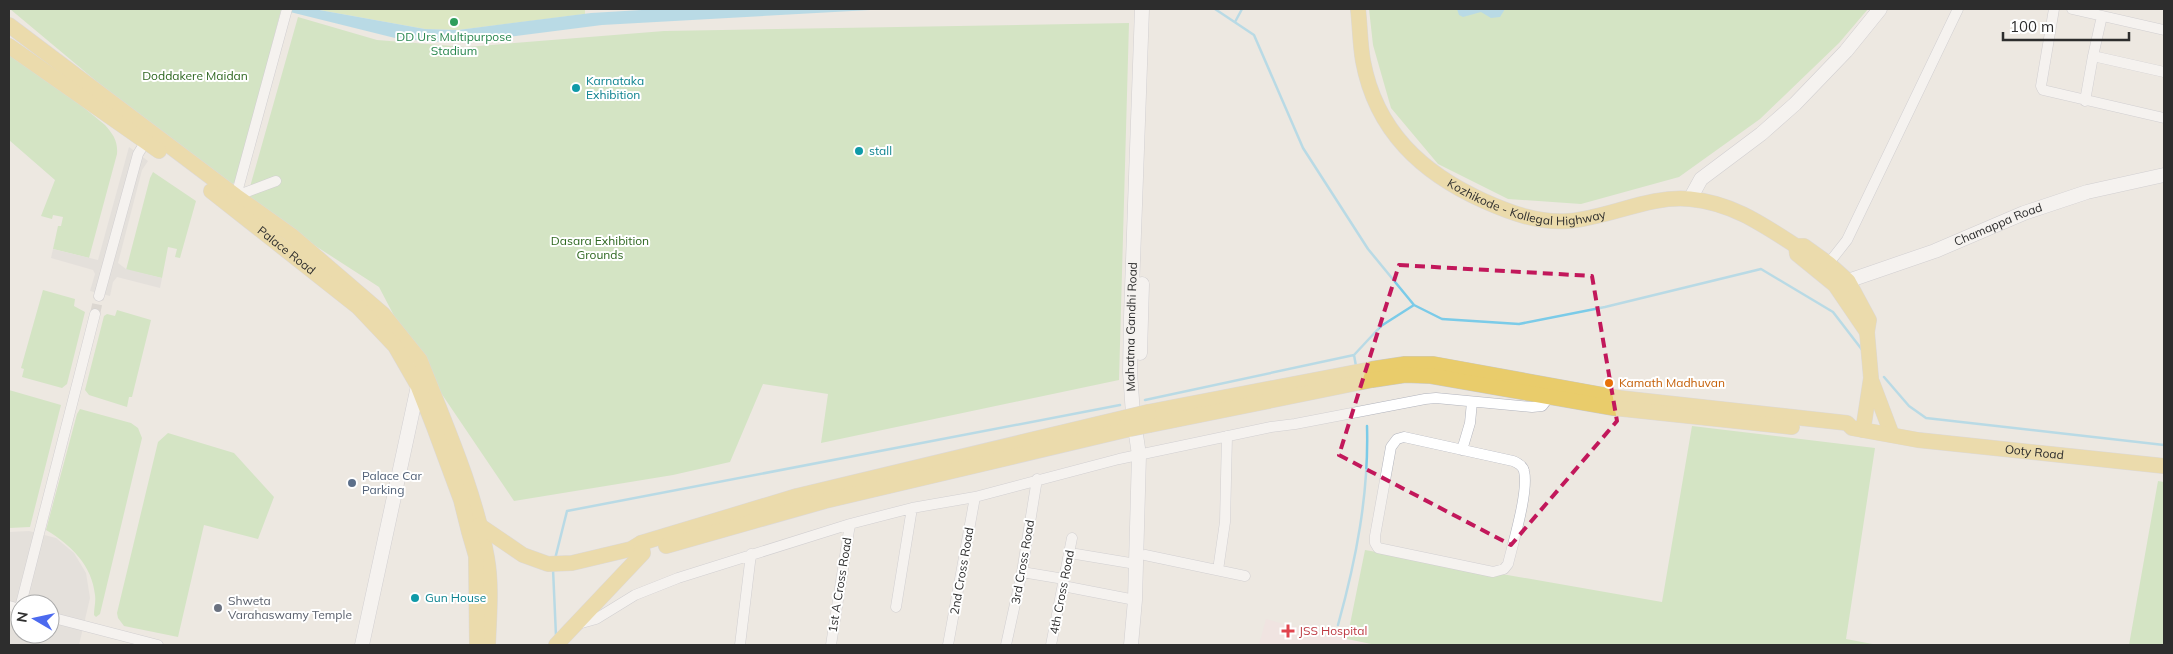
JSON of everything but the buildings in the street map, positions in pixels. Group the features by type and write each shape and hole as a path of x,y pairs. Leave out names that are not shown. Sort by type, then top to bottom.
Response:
{"main road":[{"name":"Kozhikode - Kollegal Highway","path":"1358,9 1364,63 1377,105 1391,132 1412,156 1437,176 1464,192 1526,218 1549,221 1592,217 1656,201 1690,199 1729,208 1749,216 1796,246 1804,246 1842,283 1869,320 1871,378 1857,429"},
{"path":"9,25 236,196 290,234 383,314 405,340 420,360 469,489 476,556 476,645"},
{"name":"Palace Road","path":"9,46 146,141 358,307 395,346 418,386 454,482 474,528"},
{"path":"474,528 523,555 542,563 564,564 638,548 1149,418 1372,369 1405,364 1433,364 1620,398 1847,423 1857,429"},
{"path":"1149,418 1405,375 1431,376 1614,408 1844,432 1857,429"},
{"name":"Kozhikode - Kollegal Highway","path":"1871,378 1898,436"},
{"name":"Ooty Road","path":"1857,429 1898,436 2164,466"},
{"path":"474,528 487,559 490,588 488,645"},
{"path":"558,642 577,624 638,548"}],"street":[{"path":"1690,199 1701,179 1761,134 1795,104 1846,51 1880,9"},
{"path":"1825,268 1847,240 1958,9"},
{"path":"2054,9 2042,88 2085,101 2164,118"},
{"path":"2072,9 2164,30"},
{"path":"236,196 286,11"},
{"name":"Mahatma Gandhi Road","path":"1140,645 1143,454 1133,414 1130,372 1146,12"},
{"path":"2085,101 2102,16"},
{"path":"2093,56 2164,72"},
{"path":"99,296 138,154 146,141"},
{"name":"Chamappa Road","path":"1842,283 1935,251 2024,213 2078,195 2164,175"},
{"path":"236,196 276,181"},
{"path":"24,594 95,314"},
{"path":"362,645 418,386"},
{"path":"577,624 596,619 635,596 678,578 850,524 912,508 976,497 1037,479 1143,454 1227,436 1425,399 1532,407 1542,406 1549,398"},
{"path":"1462,450 1470,423 1472,402"},
{"path":"1218,570 1225,522 1227,436"},
{"path":"1404,437 1462,450 1513,461 1522,467 1524,472 1522,501 1508,564 1504,570 1493,572 1378,548 1375,536 1394,442 1404,437"},
{"name":"3rd Cross Road","path":"1006,645 1022,572 1037,479"},
{"name":"2nd Cross Road","path":"948,645 976,497"},
{"path":"896,607 912,508"},
{"name":"1st A Cross Road","path":"831,645 850,524"},
{"name":"4th Cross Road","path":"1051,645 1072,538"},
{"path":"1070,553 1218,570 1245,576"},
{"path":"740,645 752,554"},
{"name":"Mahatma Gandhi Road","path":"1131,645 1141,560"},
{"path":"1022,572 1135,600"},
{"path":"60,620 158,645"}],"highlighted area":[{"path":"1399,265 1592,276 1617,421 1511,545 1339,455"}],"shaded area":[{"path":"129,147 148,161 142,170 118,263 126,269 162,278 160,288 117,277 113,282 110,296 90,291 95,274 93,270 51,258 53,249 98,260"},
{"path":"29,531 56,538 74,553 86,573 90,598 79,645 9,645 9,532"},
{"name":"JSS Hospital","path":"1266,619 1280,623 1376,645 1259,645"}],"green space":[{"name":"Doddakere Maidan","path":"10,9 281,10 237,179 232,185 223,187"},
{"name":"DD Urs Multipurpose Stadium","path":"314,9 585,9 585,14 458,30 425,29"},
{"path":"1369,9 1868,9 1839,43 1760,119 1679,177 1581,204 1508,199 1438,164 1391,108 1373,45"},
{"name":"Dasara Exhibition Grounds","path":"298,17 377,40 466,47 664,31 1129,23 1119,380 821,443 828,394 763,384 730,462 673,475 514,501 412,350 379,287 246,201"},
{"path":"9,46 105,125 116,141 117,154 89,258 53,249 58,226 61,226 63,217 53,215 52,219 41,216 55,180 9,140"},
{"path":"153,172 196,201 180,258 175,257 177,249 168,247 162,278 126,270"},
{"path":"43,290 75,299 74,306 85,312 67,384 62,388 22,377 24,369 21,368"},
{"path":"117,310 151,320 132,397 129,397 127,407 89,395 85,390 104,316 107,314 115,316"},
{"path":"9,390 61,405 30,527 9,528"},
{"path":"80,409 131,423 138,428 142,438 100,614 96,617 94,615 95,598 93,584 85,565 72,549 46,530 77,414"},
{"path":"1692,426 1875,448 1846,639 1878,645 1376,645 1347,639 1365,550 1662,602"},
{"path":"168,433 234,453 274,497 258,539 204,525 178,637 124,626 117,613 158,442"},
{"path":"2158,481 2164,482 2164,645 2129,645"}],"water":[{"path":"278,9 314,9 425,29 458,30 591,13 658,9 888,9 602,25 476,41 442,42 399,39"},
{"path":"1457,9 1505,9 1500,17 1491,18 1481,12 1463,17 1459,15"}],"waterway":[{"path":"1215,9 1254,35 1303,148 1368,249 1414,305 1442,319 1519,324 1605,307 1761,269 1833,312 1863,351"},
{"path":"1235,22 1242,9"},
{"path":"1145,400 1354,355 1381,326 1414,305"},
{"path":"1354,355 1356,366"},
{"path":"1884,377 1909,406 1926,418 2164,445"},
{"path":"555,559 567,511 1120,405"},
{"path":"1338,625 1360,527 1366,477 1367,426"},
{"path":"553,569 556,636"}],"tunnel":[{"path":"95,314 99,296"}],"place":[{"name":"DD Urs Multipurpose Stadium","path":"454,22"},
{"name":"Karnataka Exhibition","path":"576,88"},
{"name":"stall","path":"859,151"},
{"name":"Kamath Madhuvan","path":"1609,383"},
{"name":"Palace Car Parking","path":"352,483"},
{"name":"Gun House","path":"415,598"},
{"name":"Shweta Varahaswamy Temple","path":"218,608"},
{"name":"JSS Hospital","path":"1288,631"}]}
